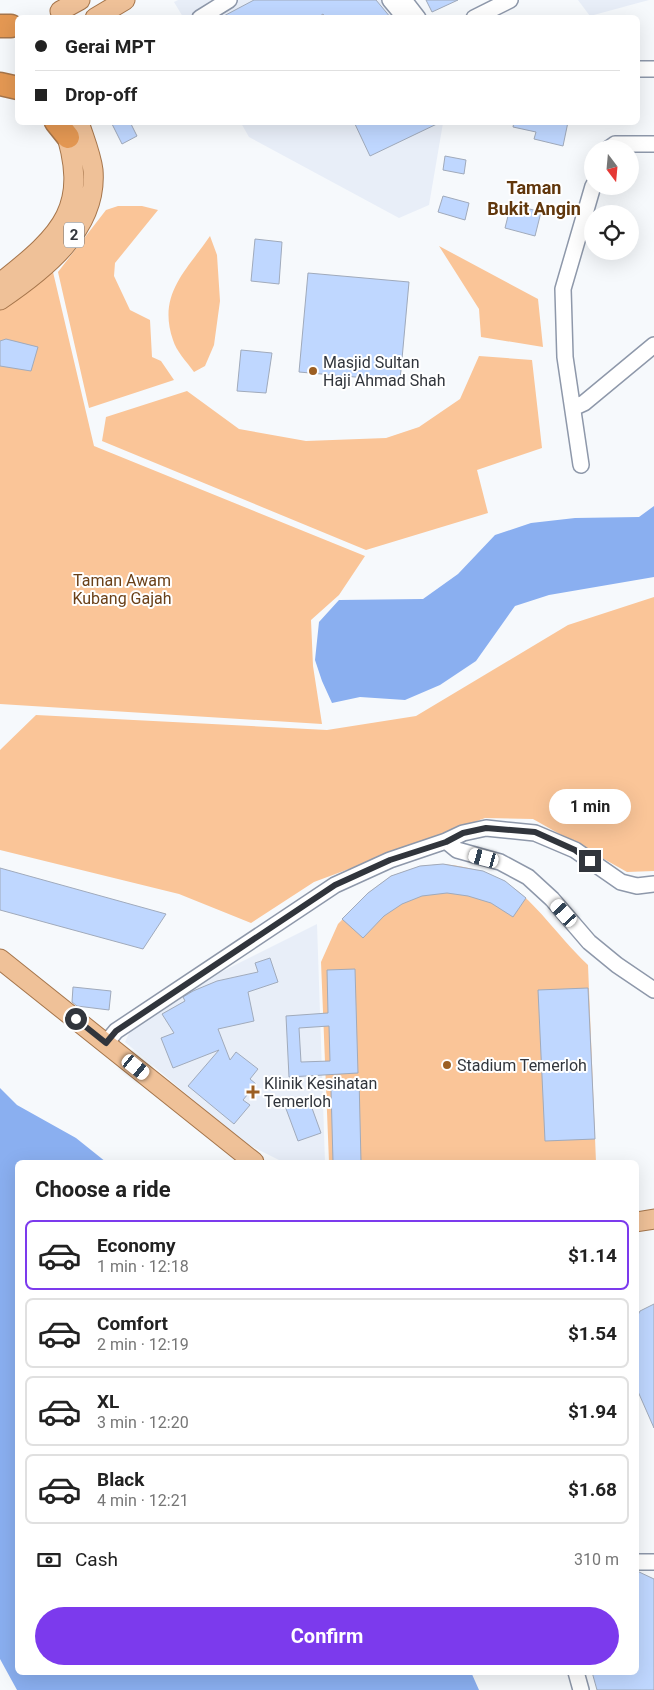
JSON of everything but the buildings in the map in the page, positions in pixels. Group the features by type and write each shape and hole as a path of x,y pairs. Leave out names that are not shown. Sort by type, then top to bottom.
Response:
{"highway":[{"path":"0,84 15,87"}],"main road":[{"path":"60,10 80,0"},
{"path":"99,15 125,0"},
{"name":"2","path":"0,283 32,258 55,233 66,216 73,198 75,182 70,129"},
{"name":"2","path":"0,300 49,262 72,238 83,220 90,203 93,179 90,155 70,129"},
{"path":"0,959 252,1160"},
{"path":"639,1222 654,1219"}],"street":[{"path":"205,15 229,0"},
{"path":"390,0 402,15"},
{"path":"404,0 416,15"},
{"path":"480,15 510,0"},
{"path":"640,69 654,69"},
{"path":"639,144 654,144"},
{"path":"581,464 566,357 563,288 590,195"},
{"path":"573,408 584,404 654,345"},
{"path":"106,1043 116,1031 335,885 390,860 446,842 463,833 486,828 535,832 575,850 621,882 637,886 654,884"},
{"path":"446,842 457,850 500,862 528,877 552,899 589,942 617,966 654,990"},
{"path":"639,1562 654,1562"},
{"path":"577,1675 582,1690"}],"shaded area":[{"path":"178,0 387,0 401,15 182,15 174,2"},
{"path":"578,0 649,0 594,15 589,15"},
{"path":"242,125 443,125 429,205 399,218 249,137"},
{"name":"Klinik Kesihatan Temerloh","path":"317,924 325,1160 279,1160 243,1142 125,1042 131,1029 183,991"}],"green space":[{"path":"118,206 142,206 158,210 115,263 114,276 130,310 150,320 152,357 161,361 174,380 89,408 58,272 106,210"},
{"path":"210,236 217,255 220,301 214,345 205,366 194,372 174,344 169,324 169,309 177,284"},
{"path":"439,246 538,299 543,347 481,337 479,309"},
{"name":"Taman Awam Kubang Gajah","path":"53,272 94,446 365,556 339,595 311,620 313,666 322,724 0,704 0,310"},
{"path":"479,356 532,360 542,448 477,470 488,513 366,550 102,441 106,417 187,391 239,429 306,441 386,438 419,427 460,399"},
{"path":"654,597 654,871 627,872 533,819 485,818 314,882 251,923 179,894 0,850 0,750 36,715 327,730 416,716 568,625"},
{"path":"443,864 470,868 492,876 510,886 526,898 588,965 596,1160 329,1160 321,962 338,924 368,893 391,876 420,866"}],"water":[{"path":"654,506 654,577 549,595 515,606 476,661 440,685 405,700 360,697 332,703 315,660 319,622 339,600 423,599 458,574 495,535 531,523 575,518 639,517"},
{"path":"0,1088 17,1105 76,1138 104,1160 15,1160 15,1675 472,1675 479,1690 17,1690 0,1659"}],"place":[{"name":"Masjid Sultan Haji Ahmad Shah","path":"313,371"},
{"name":"Stadium Temerloh","path":"447,1065"},
{"name":"Klinik Kesihatan Temerloh","path":"253,1092"}],"district":[{"name":"Taman Bukit Angin","path":"534,198"}],"route":[{"path":"76,1019 106,1043 116,1031 335,885 390,860 446,842 463,833 486,828 535,832 575,850 590,861"}]}
